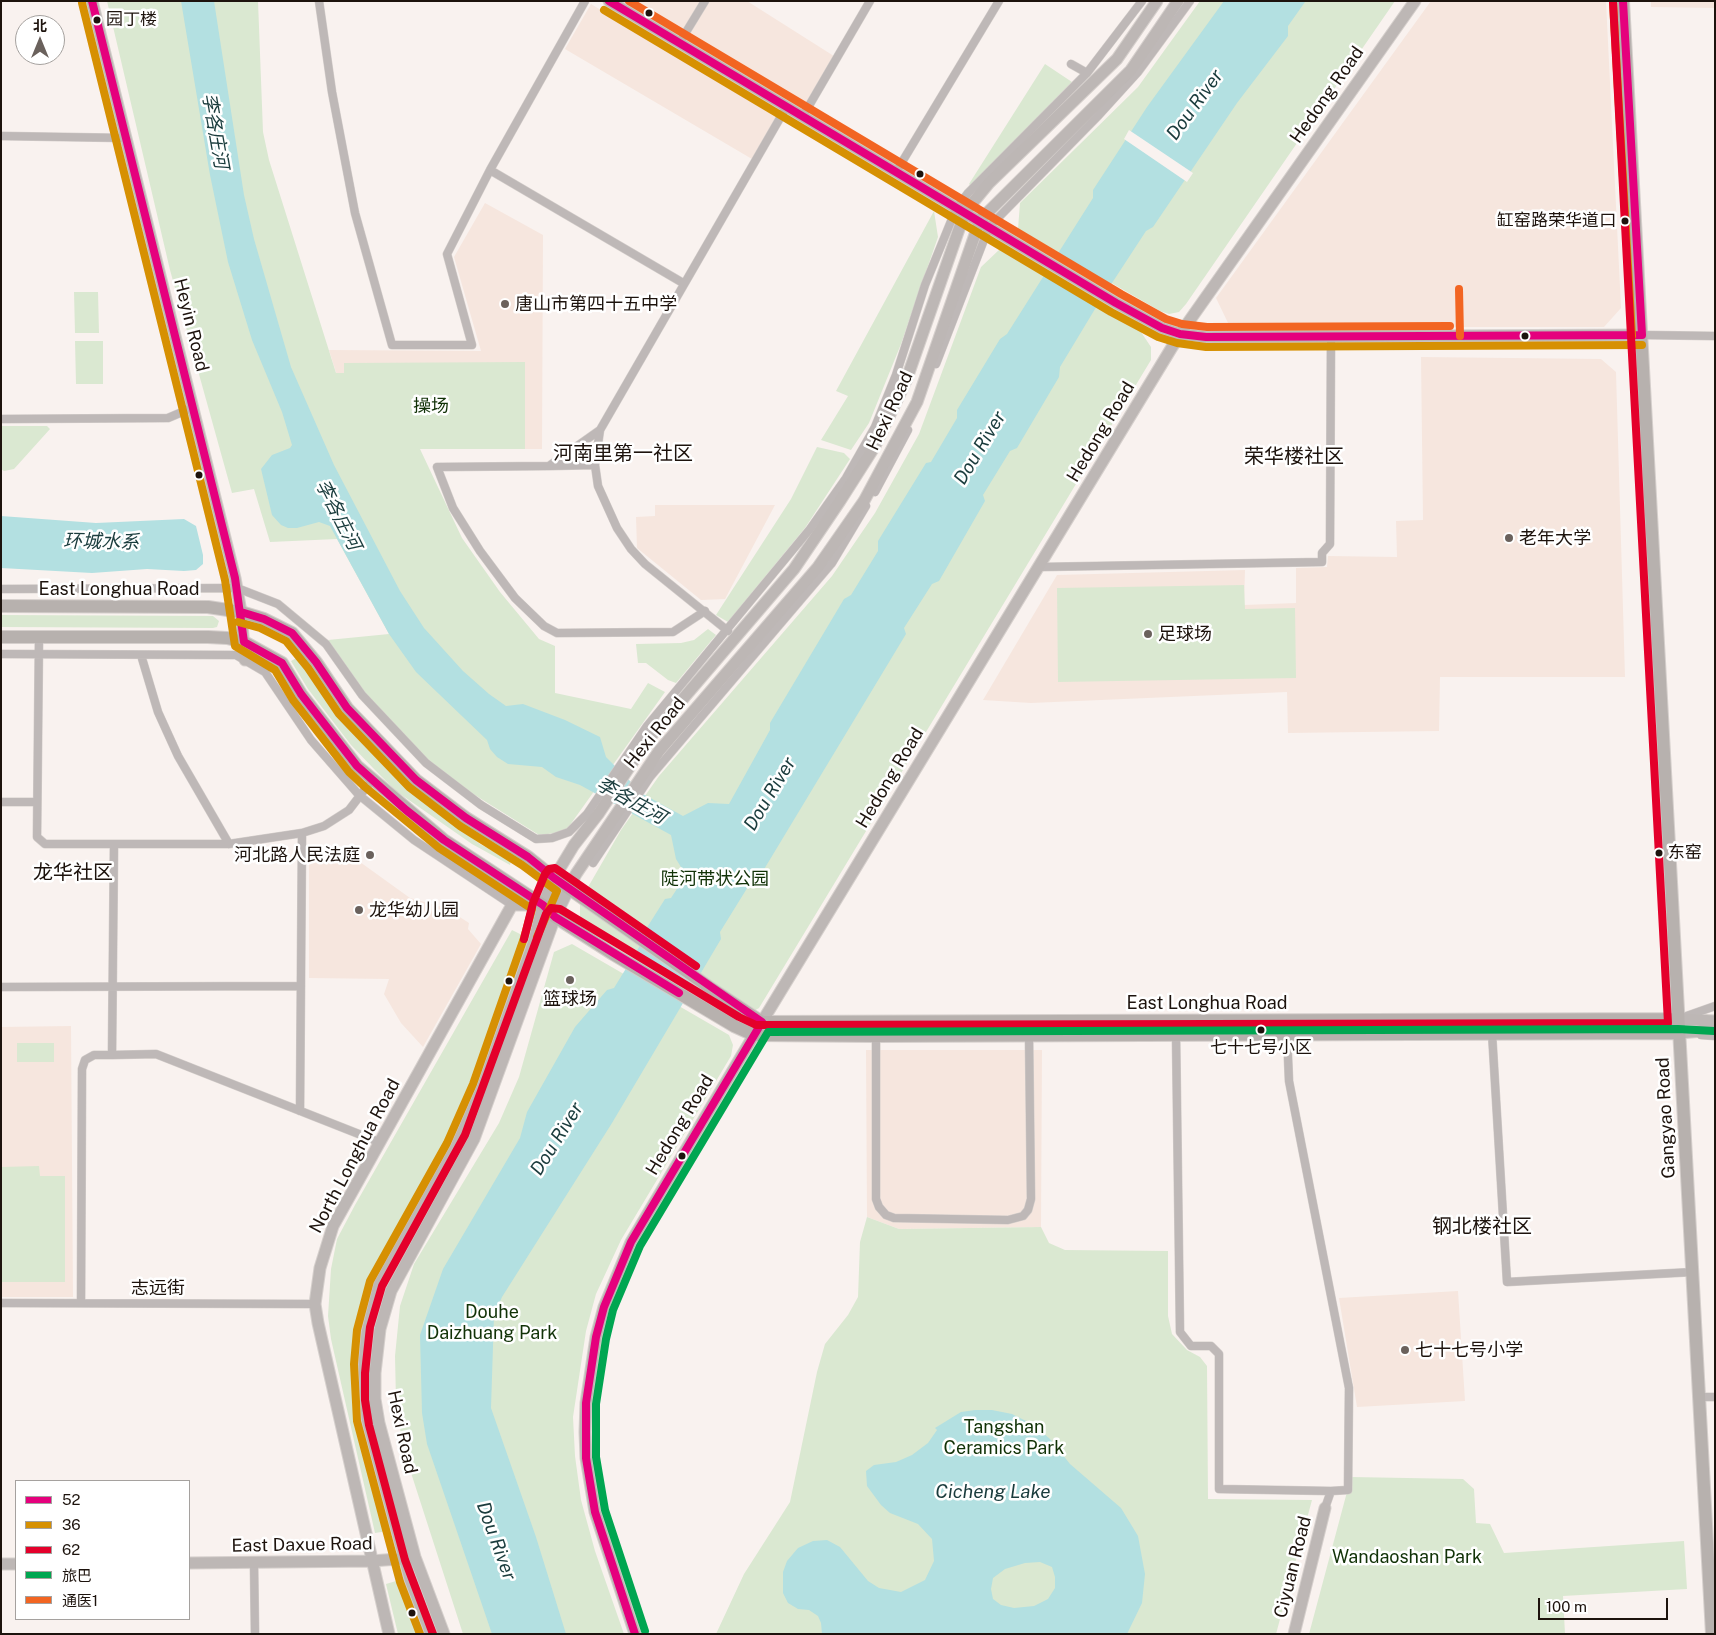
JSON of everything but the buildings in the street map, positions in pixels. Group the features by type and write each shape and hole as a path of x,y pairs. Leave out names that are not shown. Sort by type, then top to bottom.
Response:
{"main road":[{"name":"Gangyao Road","path":"1623,1 1699,1398 1711,1537 1712,1634"},
{"name":"East Longhua Road","path":"1,606 208,607 241,612 264,619 292,632 316,662 347,708 416,780 466,818 528,857 554,878 626,929 762,1022 1678,1019"},
{"path":"1,637 208,637 227,638 244,642 282,663 312,709 357,766 444,840 543,905 555,917 613,954 697,1004 754,1035"},
{"name":"East Longhua Road","path":"754,1035 1679,1033"}],"street":[{"name":"Heyin Road","path":"92,1 194,407 237,588 245,660"},
{"path":"319,1 332,92 355,213 392,345 472,345 447,254 490,170 585,1"},
{"path":"609,1 1116,303 1162,328 1180,334 1206,338 1715,336"},
{"path":"680,42 705,1"},
{"path":"803,116 870,1"},
{"path":"896,172 998,1"},
{"path":"1,589 237,588 278,604 326,644 362,695 426,763 481,805 536,839 552,838 569,832 587,814 627,761 647,726 728,631 810,529 846,478 875,427 896,375 926,285 968,193 1087,73 1142,1"},
{"name":"Hexi Road","path":"431,1634 410,1558 366,1419 364,1383 367,1332 380,1286 456,1147 482,1088 534,941 543,905 554,878 574,845 599,813 627,761 794,569 875,446 906,381 960,210 1117,58 1157,1"},
{"name":"Hexi Road","path":"444,1634 410,1558 379,1423 375,1399 375,1373 380,1329 391,1291 474,1139 555,917 569,888 647,775 659,751 818,567 864,501 917,402 985,224 1131,70 1178,1"},
{"path":"985,224 1098,116 1138,72 1190,1"},
{"name":"Hedong Road","path":"635,1634 598,1521 586,1458 586,1403 596,1337 604,1307 631,1242 754,1035 1180,334 1415,1"},
{"path":"1117,58 1131,70"},
{"path":"1071,64 1087,73"},
{"path":"728,631 645,564 631,549 617,528 598,486 595,466 600,430 683,282 788,106"},
{"path":"1,136 126,138"},
{"path":"490,170 683,282"},
{"path":"1040,567 1322,562 1322,553 1330,544 1331,337"},
{"path":"1,418 168,418 194,407"},
{"path":"549,466 600,430"},
{"path":"595,466 437,467 453,508 480,551 515,598 544,626 557,633 672,632 705,611"},
{"path":"39,637 37,837 45,844 229,844 302,833 324,826 349,810 372,780"},
{"path":"1,654 141,655 207,653 236,655 265,672 311,740 359,795 414,840 512,905 543,905"},
{"path":"141,655 158,712 178,756 229,844"},
{"path":"1,802 36,802"},
{"path":"593,863 616,821"},
{"path":"300,1111 302,833"},
{"path":"112,1054 114,844"},
{"name":"North Longhua Road","path":"389,1634 371,1562 315,1304 320,1268 333,1226 512,905"},
{"path":"1,987 301,986"},
{"path":"1678,1019 1715,1006"},
{"name":"East Longhua Road","path":"1678,1019 1715,1021"},
{"name":"East Longhua Road","path":"1679,1033 1715,1030"},
{"path":"1492,1033 1507,1282 1692,1272"},
{"path":"1679,1033 1715,1036"},
{"path":"1176,1034 1180,1332 1191,1346 1211,1346 1219,1354 1219,1489 1348,1490 1349,1388 1289,1081 1287,1034"},
{"path":"876,1036 876,1198 880,1207 886,1215 894,1218 1008,1220 1023,1216 1028,1210 1031,1198 1029,1035"},
{"path":"81,1303 82,1068 85,1060 94,1054 156,1054 379,1142"},
{"name":"志远街","path":"1,1303 315,1304"},
{"path":"1699,1398 1715,1397"},
{"path":"1325,1508 1331,1491"},
{"name":"Ciyuan Road","path":"1294,1634 1325,1508"},
{"name":"East Daxue Road","path":"190,1563 371,1562 410,1558"},
{"path":"254,1563 255,1634"},
{"path":"1,1564 15,1564"}],"shaded area":[{"path":"614,1 747,1 837,58 807,108"},
{"path":"1431,1 1606,1 1621,308 1604,327 1230,327 1216,298"},
{"path":"1651,1 1715,1 1715,8 1651,7"},
{"path":"591,4 777,118 752,159 565,49"},
{"name":"唐山市第四十五中学","path":"485,203 543,235 542,449 360,449 329,350 481,351 454,257"},
{"name":"老年大学","path":"1421,357 1601,359 1616,372 1625,677 1440,677 1439,731 1288,733 1287,692 1031,703 983,700 1057,575 1245,570 1244,605 1296,603 1296,568 1327,567 1328,556 1397,557 1396,521 1423,520"},
{"path":"655,505 775,505 725,599 701,600 637,548 636,517 655,516"},
{"path":"309,861 360,862 410,898 446,908 469,923 468,929 481,944 423,1047 401,1023 384,994 389,979 309,978"},
{"path":"71,1026 73,1297 1,1297 1,1027"},
{"path":"866,1050 1042,1050 1041,1227 899,1229 867,1217"},
{"name":"七十七号小学","path":"1458,1291 1465,1401 1357,1407 1339,1298"}],"green space":[{"name":"操场","path":"107,1 258,1 263,132 269,160 336,373 344,373 344,363 525,362 525,449 420,449 462,538 500,592 539,639 555,646 555,693 631,709 648,683 665,692 565,832 539,835 454,782 422,755 362,690 342,664 328,640 389,634 337,539 270,542 254,489 232,493 170,270"},
{"path":"1200,1 1395,1 1186,304 1179,312 1169,314 1160,311 1018,229 1020,203 1138,87"},
{"path":"1045,64 1072,82 971,186 969,184"},
{"path":"934,211 938,237 901,344 869,423 851,450 821,440 848,396 836,391"},
{"name":"陡河带状公园","path":"1000,249 1141,332 1151,347 1151,360 759,1008 747,1015 734,1014 580,925 580,901 621,830 659,776 832,576 875,513 919,434 981,267"},
{"path":"74,292 98,292 99,333 75,333"},
{"path":"75,341 103,341 103,384 76,384"},
{"path":"1,426 47,426 50,429 14,469 4,471 1,469"},
{"path":"817,447 844,453 850,459 805,528 728,622 716,615 791,499"},
{"path":"1244,585 1245,609 1295,608 1296,678 1058,682 1057,588"},
{"path":"1,615 213,616 219,621 217,627 213,628 1,627"},
{"path":"708,629 716,635 676,683 668,680 646,663 638,663 636,644 681,643 694,640"},
{"path":"300,656 350,730 399,782 480,844 511,861 510,865 472,844 396,791 351,745 308,689 291,661"},
{"path":"512,930 530,939 483,1078 458,1133 397,1238 386,1263 360,1364 360,1402 367,1440 394,1530 375,1533 331,1339 328,1316 331,1269 337,1239"},
{"name":"Douhe Daizhuang Park","path":"572,944 729,1035 733,1045 731,1056 621,1240 596,1294 586,1331 573,1417 575,1456 581,1500 595,1551 624,1634 463,1634 403,1448 396,1401 395,1356 400,1306 414,1264 499,1123 519,1077 554,952"},
{"path":"17,1043 54,1043 54,1062 17,1062"},
{"path":"39,1166 40,1176 65,1176 65,1282 1,1282 1,1167"},
{"name":"Tangshan Ceramics Park","path":"867,1217 899,1229 1041,1227 1049,1243 1065,1250 1168,1251 1168,1316 1172,1334 1187,1350 1200,1357 1207,1366 1208,1499 1312,1500 1276,1634 716,1634 744,1574 790,1502 817,1372 825,1344 848,1315 858,1297 860,1242"},
{"name":"Wandaoshan Park","path":"1351,1477 1463,1479 1474,1489 1476,1523 1490,1524 1504,1553 1684,1541 1687,1589 1563,1596 1565,1634 1309,1634"},
{"path":"406,1578 430,1634 398,1634 386,1584"}],"water":[{"path":"181,1 214,1 244,195 254,239 291,367 334,465 400,591 424,628 463,671 489,694 506,706 523,704 565,720 600,737 606,757 643,794 683,816 708,803 729,804 770,730 770,723 844,599 851,595 878,551 878,541 926,463 931,462 957,418 957,410 1000,339 1007,334 1093,198 1093,190 1147,107 1224,1 1308,1 1305,2 1288,26 1288,36 1237,103 1153,227 1146,231 1095,309 1060,367 1059,377 1017,448 1010,451 983,495 985,501 939,581 932,584 904,628 906,634 763,871 754,877 720,932 721,939 612,1123 502,1297 494,1315 491,1408 536,1537 566,1634 492,1634 427,1444 422,1413 420,1335 443,1269 520,1138 527,1112 575,1027 607,990 614,988 641,944 641,937 665,899 671,898 686,875 676,859 671,835 580,785 556,777 542,767 508,764 497,757 490,749 487,740 416,672 389,634 330,526 319,522 297,528 288,528 281,525 272,515 261,469 272,455 290,448 292,445 282,412 252,340 228,262 210,175"},
{"name":"环城水系","path":"1,516 96,523 184,519 196,526 203,555 203,564 196,570 184,571 147,569 92,573 1,568"},
{"name":"Cicheng Lake","path":"992,1410 1012,1414 1034,1425 1050,1439 1070,1464 1121,1508 1138,1536 1145,1574 1142,1603 1127,1634 822,1634 818,1616 809,1610 798,1609 788,1603 783,1593 783,1572 787,1561 798,1548 813,1541 827,1540 840,1547 868,1581 879,1588 901,1592 925,1580 934,1561 932,1539 918,1524 890,1513 881,1505 867,1486 866,1471 874,1465 896,1462 912,1455 928,1443 937,1430 935,1428 961,1412","holes":["1040,1562 1052,1567 1055,1577 1055,1588 1048,1599 1034,1606 1014,1608 1001,1605 993,1599 991,1589 993,1578 1005,1569 1025,1563"]}],"pier":[{"path":"1129,130 1193,173 1187,182 1124,139"},
{"path":"1053,253 1112,288 1100,306 1042,272"}],"transit line":[{"name":"52","path":"92,1 235,578 244,642 282,663 301,694 357,766 406,810 444,840 543,905 555,917 679,993"},
{"name":"52","path":"609,1 1116,303 1162,328 1180,334 1206,337 1642,335"},
{"name":"通医1","path":"629,1 1166,319 1182,324 1207,327 1450,326"},
{"name":"52","path":"1623,1 1642,335"},
{"name":"36","path":"1613,2 1632,336"},
{"name":"62","path":"433,1634 405,1560 369,1425 365,1400 365,1373 370,1327 382,1286 465,1135 546,914 551,908 560,909 739,1017 756,1025 1668,1023 1613,2"},
{"name":"36","path":"82,3 225,580 235,646 275,670 293,700 349,772 365,787 439,848 532,909 524,938 473,1084 447,1143 370,1281 357,1330 354,1364 357,1421 400,1582 420,1634"},
{"name":"36","path":"604,10 1111,312 1158,337 1177,343 1206,347 1642,345"},
{"name":"通医1","path":"1459,289 1460,336"},
{"name":"52","path":"241,612 264,619 292,633 316,662 347,708 416,780 466,818 528,857 554,878 762,1022 631,1242 604,1307 596,1337 586,1403 586,1458 595,1512 635,1634"},
{"name":"36","path":"238,622 260,628 286,641 308,668 339,714 409,787 460,826 522,865 557,891 537,937"},
{"name":"62","path":"524,939 533,903 545,874 549,869 555,868 696,966"},
{"name":"旅巴","path":"645,1631 605,1510 596,1457 596,1404 606,1339 613,1310 640,1246 768,1032 1678,1029 1714,1031"}],"place":[{"name":"园丁楼","path":"97,20"},
{"name":"缸窑路荣华道口","path":"1625,221"},
{"name":"唐山市第四十五中学","path":"505,304"},
{"name":"老年大学","path":"1509,538"},
{"name":"足球场","path":"1148,634"},
{"name":"东窑","path":"1659,853"},
{"name":"河北路人民法庭","path":"370,855"},
{"name":"龙华幼儿园","path":"359,910"},
{"name":"篮球场","path":"570,980"},
{"name":"七十七号小区","path":"1261,1030"},
{"name":"七十七号小学","path":"1405,1350"}],"district":[{"name":"河南里第一社区","path":"623,454"},
{"name":"荣华楼社区","path":"1294,457"},
{"name":"龙华社区","path":"73,873"},
{"name":"钢北楼社区","path":"1482,1227"}],"water label":[{"name":"Dou River","path":"1195,105"},
{"name":"李各庄河","path":"215,131"},
{"name":"Dou River","path":"980,448"},
{"name":"李各庄河","path":"338,515"},
{"name":"Dou River","path":"770,794"},
{"name":"李各庄河","path":"631,801"},
{"name":"Dou River","path":"557,1139"},
{"name":"Dou River","path":"496,1541"}]}
